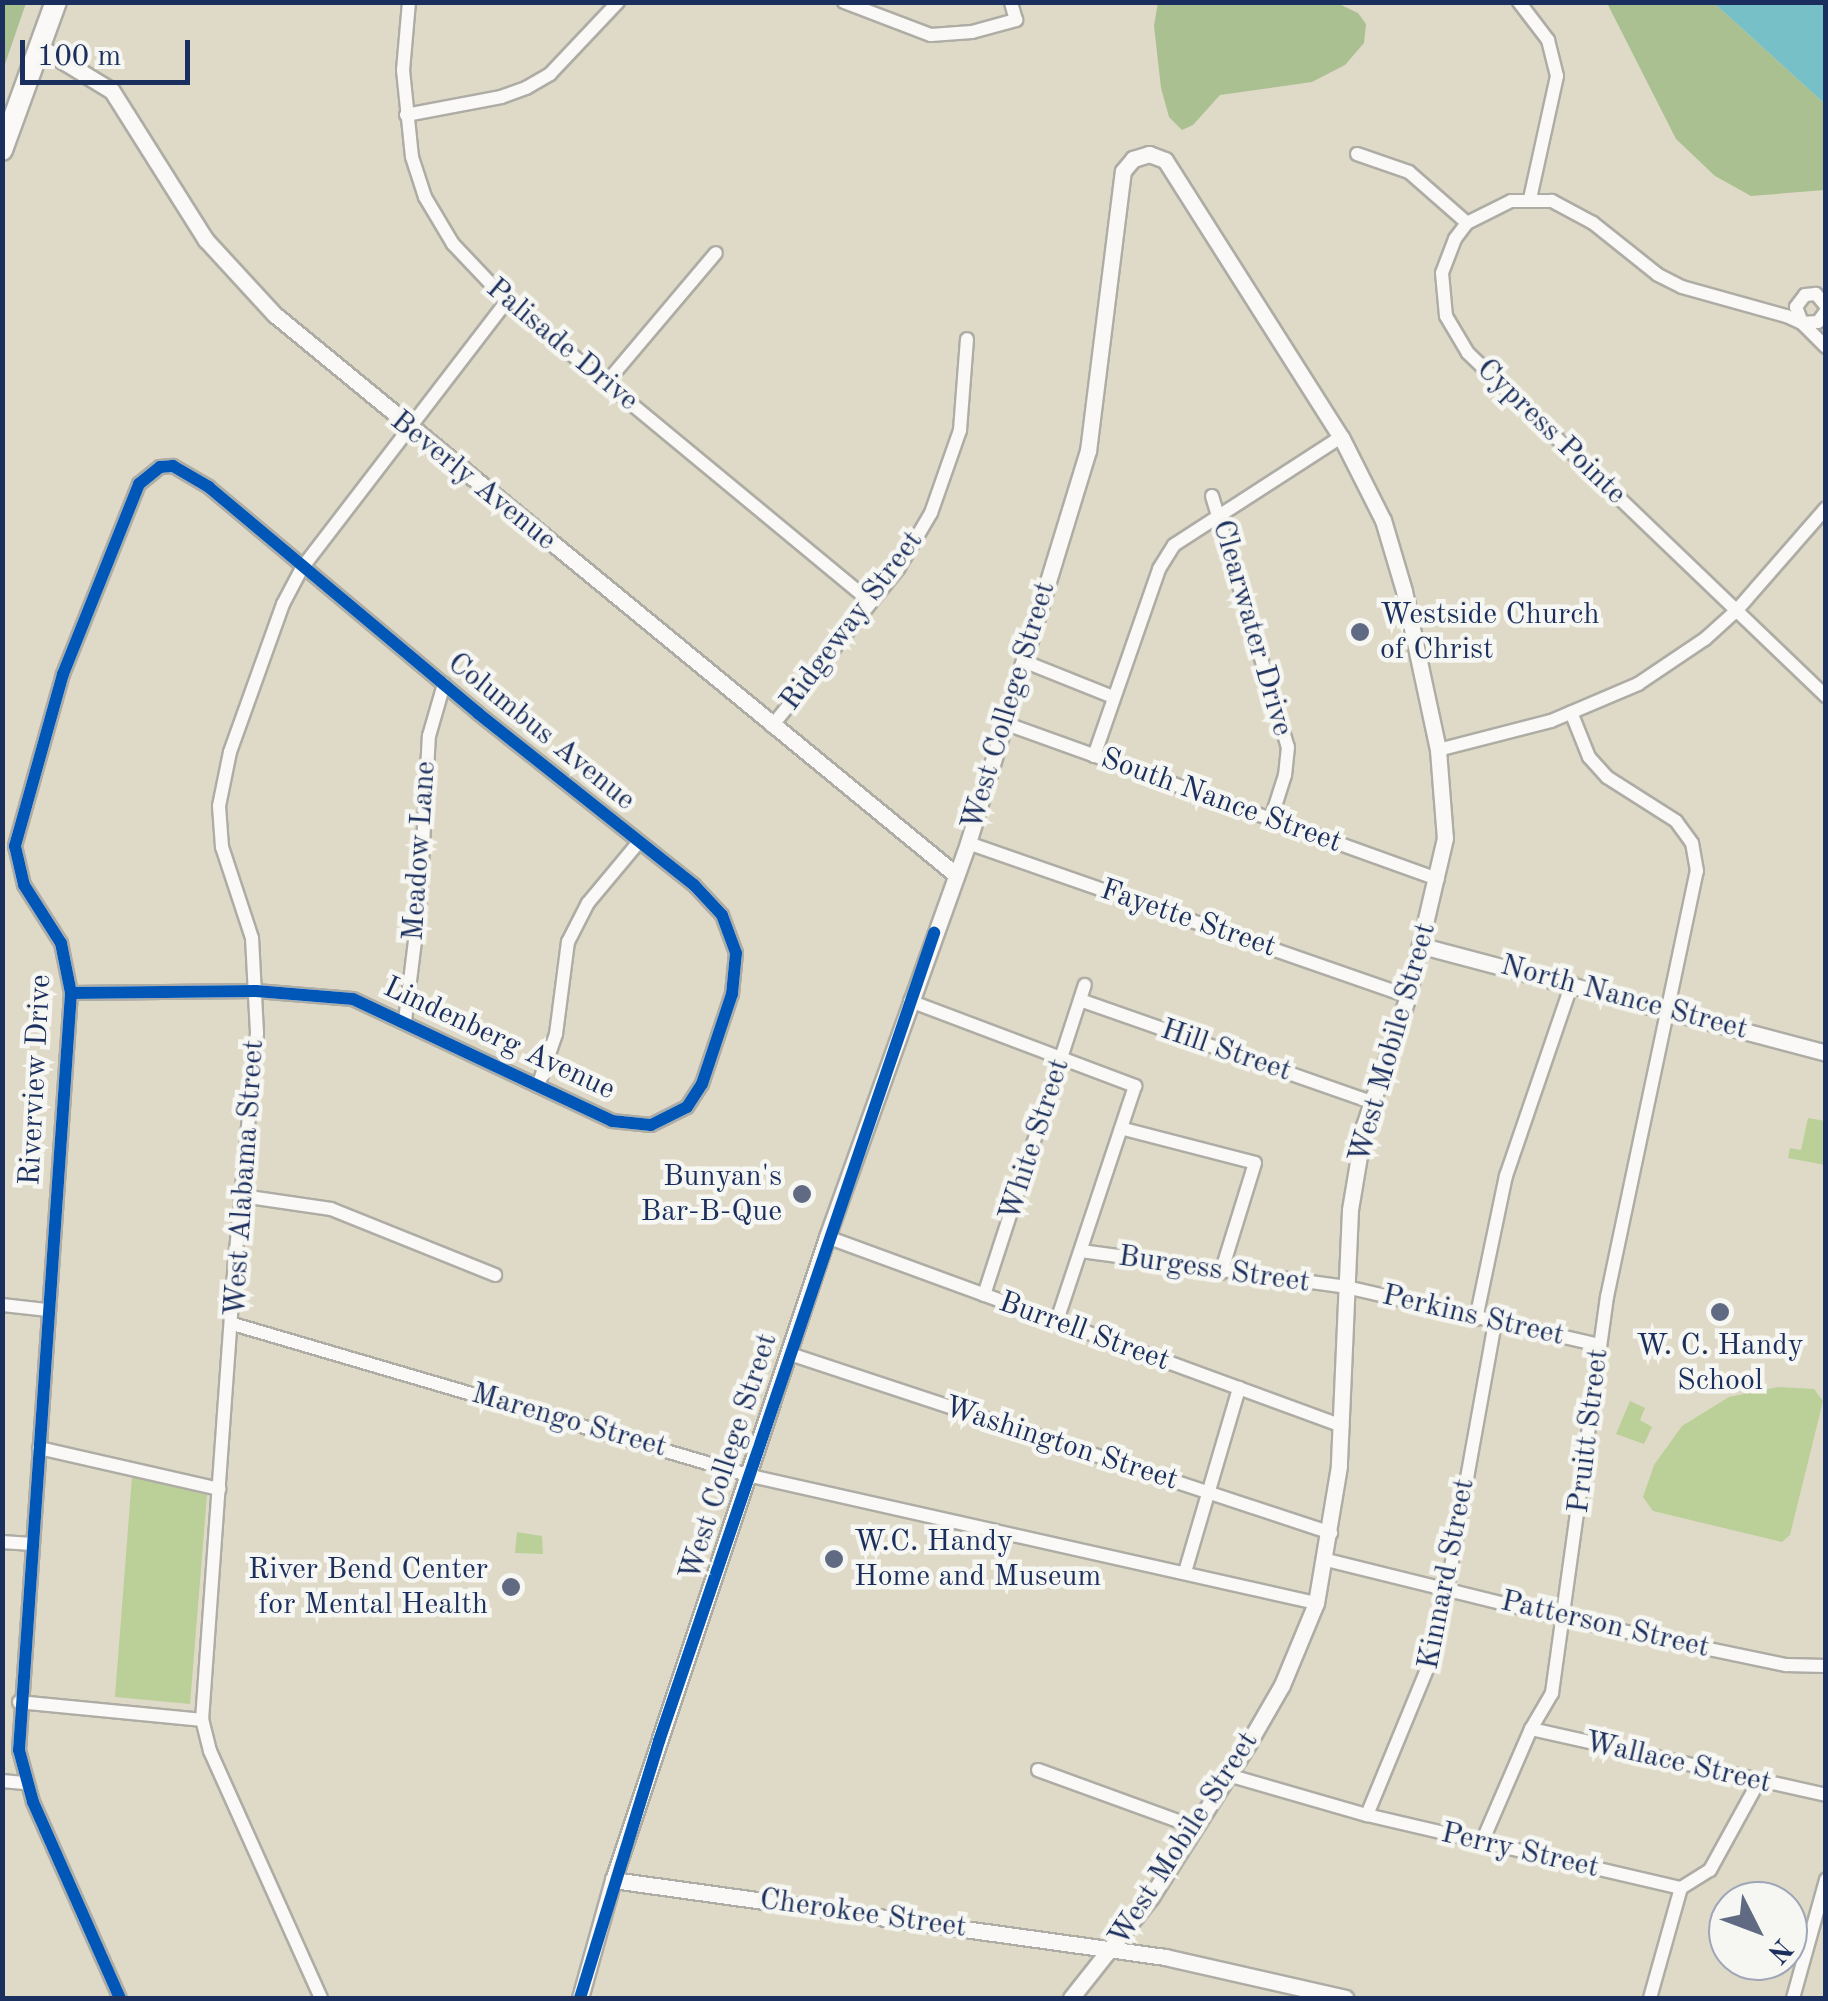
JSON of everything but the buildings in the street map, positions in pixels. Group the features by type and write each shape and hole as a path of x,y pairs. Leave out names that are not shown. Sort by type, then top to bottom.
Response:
{"main road":[{"path":"2,150 56,2"}],"street":[{"name":"Palisade Drive","path":"409,2 403,43 412,157 436,218 469,264 507,301 871,602"},
{"path":"406,115 501,98 526,88 550,74 618,2"},
{"path":"844,2 931,35 972,32 1016,20 1012,2"},
{"path":"1519,2 1548,40 1557,76 1530,199"},
{"name":"Beverly Avenue","path":"40,47 112,91 152,148 183,208 232,272 274,314 955,874"},
{"name":"West Mobile Street","path":"1071,1998 1113,1950 1228,1775 1282,1685 1316,1604 1331,1533 1342,1426 1350,1210 1364,1126 1408,996 1445,838 1438,750 1404,591 1383,520 1341,437 1165,160 1149,154"},
{"name":"West College Street","path":"580,1998 613,1880 751,1476 827,1237 968,843 1088,451 1123,171 1133,158 1149,154"},
{"path":"1356,154 1409,172 1467,224 1511,201 1530,199 1570,207 1634,259 1682,286 1802,324 1818,322 1826,308 1816,294 1805,294 1796,307 1802,324 1826,347"},
{"name":"Cypress Pointe","path":"1467,224 1455,239 1442,273 1446,316 1459,342 1826,696"},
{"path":"606,382 716,253"},
{"name":"West Alabama Street","path":"320,1998 210,1751 202,1720 242,1196 253,1102 256,991 252,938 222,847 219,806 237,734 283,604 302,568 507,301"},
{"name":"Ridgeway Street","path":"772,726 918,539 940,496 960,430 966,339"},
{"path":"1094,756 1159,569 1174,546 1341,437"},
{"name":"Columbus Avenue","path":"144,478 160,467 186,471 714,904 736,953 732,994 702,1084 687,1107 666,1122"},
{"name":"Riverview Drive","path":"120,1998 27,1783 18,1750 71,993 61,943 19,873 16,832 63,674 144,478"},
{"name":"Clearwater Drive","path":"1212,496 1288,747 1285,775 1270,819"},
{"path":"1438,750 1571,712 1638,684 1705,639 1737,610 1826,508"},
{"path":"1023,662 1113,697"},
{"name":"Meadow Lane","path":"405,1021 420,900 428,736 444,684"},
{"name":"Pruitt Street","path":"1482,1842 1531,1729 1552,1693 1599,1345 1697,871 1692,843 1676,821 1606,777 1589,757 1571,712"},
{"name":"South Nance Street","path":"1004,724 1438,880"},
{"path":"538,1086 556,1034 568,942 588,902 638,843"},
{"name":"Fayette Street","path":"968,843 1408,996"},
{"name":"North Nance Street","path":"1422,946 1826,1053"},
{"path":"1476,1319 1506,1176 1572,983"},
{"name":"White Street","path":"984,1295 1085,985"},
{"name":"Lindenberg Avenue","path":"71,993 256,991 339,997 405,1021 612,1121 638,1126 666,1122"},
{"name":"Hill Street","path":"1080,1000 1372,1102"},
{"path":"910,1001 1136,1086 1057,1322"},
{"path":"1124,1129 1254,1163 1221,1273"},
{"path":"242,1196 331,1209 495,1275"},
{"name":"Burrell Street","path":"827,1237 1342,1426"},
{"name":"Burgess Street","path":"1082,1251 1221,1273 1346,1287"},
{"name":"Perkins Street","path":"1346,1287 1599,1345"},
{"path":"2,1305 47,1310"},
{"name":"Kinnard Street","path":"1367,1816 1430,1672 1495,1322"},
{"name":"Marengo Street","path":"234,1324 751,1476 1316,1604"},
{"name":"Washington Street","path":"790,1354 1331,1533"},
{"path":"1185,1572 1239,1388"},
{"path":"39,1448 219,1489"},
{"path":"2,1542 32,1544"},
{"name":"Patterson Street","path":"1327,1560 1565,1619 1786,1665 1826,1666"},
{"path":"19,1702 202,1720"},
{"name":"Wallace Street","path":"1531,1729 1826,1796"},
{"path":"1038,1770 1195,1827"},
{"name":"Perry Street","path":"1228,1775 1367,1816 1681,1888"},
{"path":"2,1781 27,1783"},
{"path":"1650,1998 1681,1888 1710,1870 1759,1781"},
{"name":"Cherokee Street","path":"613,1880 1165,1957 1345,1998"},
{"path":"1792,1998 1826,1880"}],"green space":[{"path":"1158,2 1337,3 1358,13 1366,24 1364,43 1345,65 1312,82 1220,95 1193,125 1182,130 1169,117 1161,88 1154,26"},
{"path":"2,3 26,3 3,70"},
{"path":"1607,3 1714,3 1825,104 1825,190 1751,196 1715,176 1676,139"},
{"path":"1808,1118 1825,1121 1825,1165 1788,1158 1790,1148 1801,1150"},
{"path":"1778,1387 1814,1389 1823,1401 1790,1535 1782,1542 1653,1511 1643,1497 1654,1465 1682,1426 1729,1397"},
{"path":"1630,1401 1645,1408 1640,1420 1652,1427 1644,1444 1616,1434"},
{"path":"132,1477 207,1495 190,1704 115,1697"},
{"path":"517,1532 542,1536 543,1554 515,1553"}],"water":[{"path":"1714,3 1821,3 1826,7 1825,104"}],"cycle path":[{"path":"71,993 256,991 353,999 612,1121 651,1125 687,1107 702,1084 732,994 736,953 722,915 694,885 478,713 209,487 173,466 160,467 139,484 63,674 15,846 24,885 61,943 71,993 19,1750 33,1802 120,1998"},
{"path":"580,1998 659,1741 934,933"}],"place":[{"name":"Westside Church of Christ","path":"1360,632"},
{"name":"Bunyan's Bar-B-Que","path":"802,1194"},
{"name":"W. C. Handy School","path":"1720,1312"},
{"name":"W.C. Handy Home and Museum","path":"834,1559"},
{"name":"River Bend Center for Mental Health","path":"511,1587"}]}
